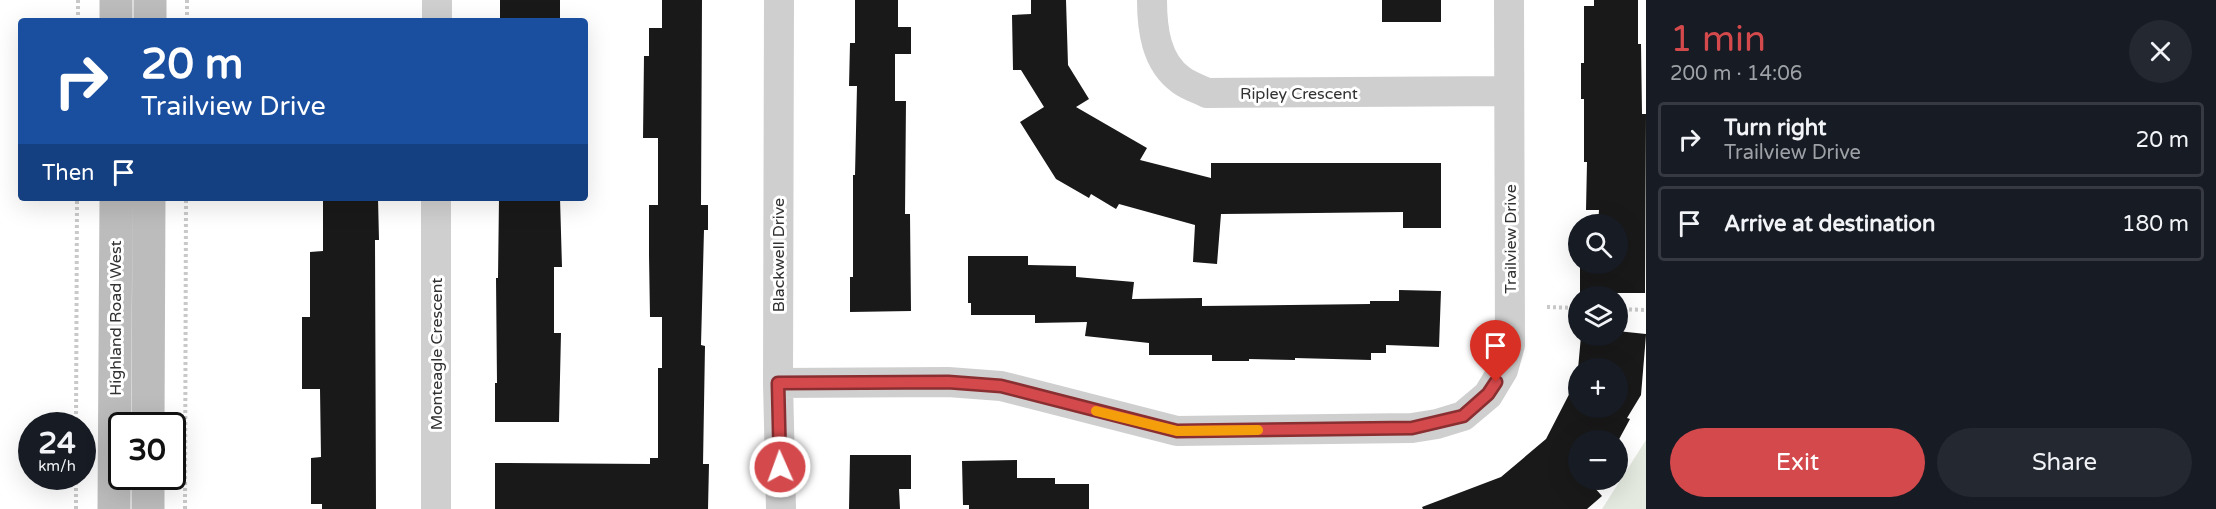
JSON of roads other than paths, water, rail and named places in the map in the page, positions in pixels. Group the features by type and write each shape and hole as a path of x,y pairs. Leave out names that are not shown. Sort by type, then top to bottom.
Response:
{"main road":[{"path":"116,0 116,18"},
{"path":"150,0 150,18"},
{"name":"Highland Road West","path":"114,509 116,201"},
{"name":"Highland Road West","path":"148,412 149,201"},
{"path":"148,490 148,509"}],"street":[{"path":"436,18 437,0"},
{"name":"Blackwell Drive","path":"779,0 778,383 781,509"},
{"name":"Ripley Crescent","path":"1152,0 1155,38 1163,60 1181,80 1207,93 1509,92"},
{"name":"Trailview Drive","path":"778,383 948,382 1001,386 1177,431 1412,428 1463,416 1488,394 1503,370 1510,345 1509,0"},
{"name":"Monteagle Crescent","path":"436,201 436,509"}]}
